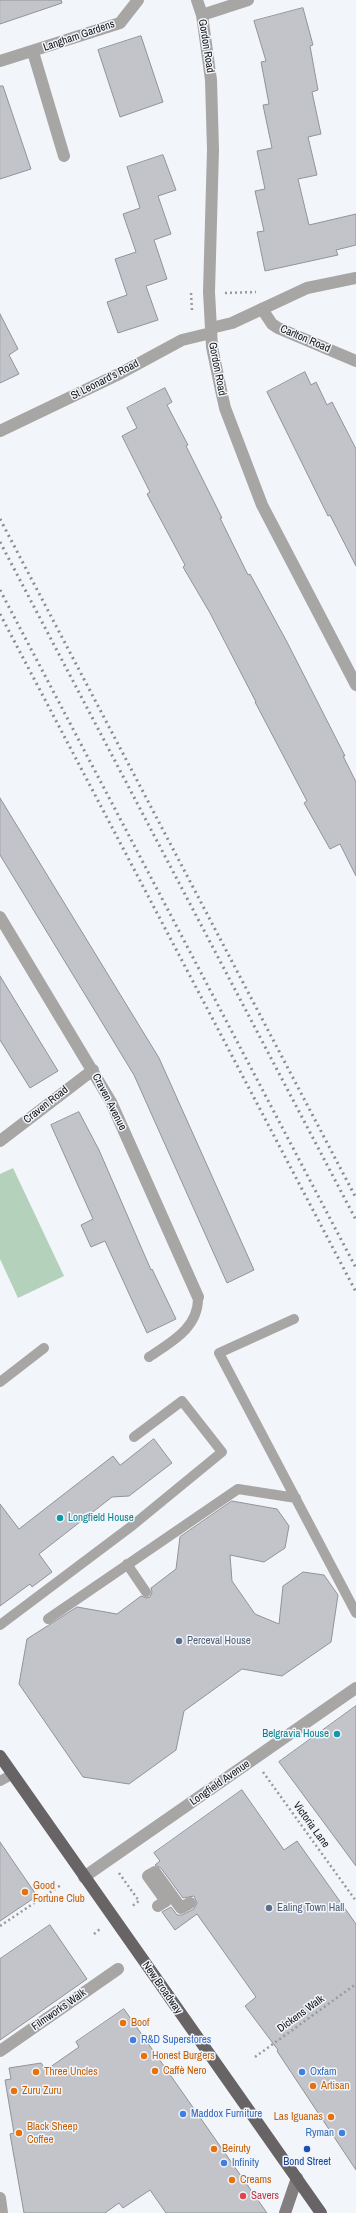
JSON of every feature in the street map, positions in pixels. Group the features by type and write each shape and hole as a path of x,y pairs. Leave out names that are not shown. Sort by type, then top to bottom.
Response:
{"main road":[{"name":"New Broadway","path":"2,1762 13,1774 321,2213"},
{"path":"285,2213 296,2178"}],"street":[{"name":"Langham Gardens","path":"0,61 33,52 120,23 138,0"},
{"name":"Gordon Road","path":"197,0 202,15 212,88 213,150 209,281 211,331 212,347 225,408 262,505 356,685"},
{"path":"202,15 248,0"},
{"name":"Langham Gardens","path":"33,52 64,156"},
{"name":"St Leonard's Road","path":"0,431 121,373 182,340 232,323 307,288 356,278"},
{"name":"Carlton Road","path":"262,308 272,324 278,328 356,361"},
{"name":"Craven Avenue","path":"0,916 111,1102 198,1297"},
{"name":"Craven Road","path":"0,1141 93,1070"},
{"name":"Longfield Avenue","path":"84,1877 356,1688"},
{"path":"158,1906 166,1901 148,1876 155,1872 182,1908 190,1903"},
{"name":"Filmworks Walk","path":"0,2051 118,1969"},
{"path":"0,2198 2,2213"}],"lane":[{"path":"149,1357 182,1335 192,1322 198,1305 198,1297"},
{"path":"294,1319 219,1353 356,1613"},
{"path":"0,1382 44,1348"},
{"path":"0,1625 133,1525 222,1452 182,1401 134,1436"},
{"path":"48,1618 238,1489 296,1498"},
{"path":"127,1564 146,1592"},
{"path":"0,1781 13,1774"}],"path":[{"path":"222,292 260,292"},
{"name":"Victoria Lane","path":"254,1759 356,1901"},
{"path":"109,1859 139,1901 131,1907"},
{"path":"0,1926 62,1885"},
{"path":"94,1934 100,1930"},
{"name":"Dickens Walk","path":"255,2057 356,1984"}],"green space":[{"path":"13,1168 64,1276 18,1298 0,1259 0,1174"}],"building":[{"path":"0,0 61,0 62,3 0,24"},
{"path":"303,8 313,45 310,46 318,90 312,92 321,134 308,137 317,175 298,179 309,225 356,214 356,245 336,250 338,255 265,271 257,232 264,231 255,191 265,189 257,151 272,148 263,105 269,104 261,62 266,61 254,21"},
{"path":"141,36 163,102 120,117 98,50"},
{"path":"0,86 3,86 31,169 0,179"},
{"path":"163,155 176,190 158,196 171,234 154,240 167,279 146,286 158,320 118,333 107,302 127,295 115,259 136,252 123,214 140,208 127,167"},
{"path":"0,314 18,349 9,355 19,374 0,383"},
{"path":"305,372 311,385 316,382 327,405 332,402 356,449 356,566 330,515 328,516 267,392"},
{"path":"165,388 172,402 167,405 188,445 186,446 222,518 220,518 248,575 250,574 287,642 345,756 343,756 356,782 356,876 340,844 330,849 304,803 307,801 210,613 183,567 185,565 147,494 150,492 122,436 137,428 127,408"},
{"path":"0,798 159,1058 254,1270 227,1283 134,1075 0,855"},
{"path":"0,976 58,1071 30,1088 0,1040"},
{"path":"79,1112 99,1150 151,1270 152,1269 176,1319 147,1333 105,1241 91,1247 81,1225 93,1219 51,1125"},
{"name":"Longfield House","path":"154,1439 172,1463 129,1496 112,1497 39,1554 52,1572 32,1587 30,1584 0,1606 0,1504 19,1529 113,1456 120,1465"},
{"name":"Perceval House","path":"232,1501 277,1509 289,1526 285,1548 264,1562 230,1555 232,1581 255,1614 279,1624 283,1586 303,1572 324,1575 338,1595 331,1642 282,1676 242,1669 184,1711 176,1750 129,1784 83,1777 19,1684 27,1639 77,1607 117,1614 141,1596 146,1598 150,1597 152,1592 151,1588 176,1569 180,1537"},
{"name":"Belgravia House","path":"356,1706 356,1866 279,1762"},
{"name":"Ealing Town Hall","path":"242,1790 284,1850 297,1841 356,1924 356,2170 277,2051 278,2050 245,2006 256,1997 197,1914 175,1930 162,1912 171,1907 177,1915 182,1915 194,1909 197,1903 194,1896 183,1898 161,1868 155,1865 160,1861 154,1853"},
{"path":"0,1842 37,1896 0,1921"},
{"path":"50,1925 87,1979 0,2040 0,1959"},
{"path":"124,2009 267,2213 166,2213 150,2190 123,2208 119,2203 105,2213 24,2213 10,2134 14,2133 5,2080 11,2079 9,2068 41,2063 46,2070 79,2047 76,2042"}],"railway":[{"path":"0,519 356,1198"},
{"path":"0,542 356,1220"},
{"path":"0,590 356,1268"},
{"path":"0,614 356,1292"}],"place":[{"name":"Longfield House","path":"60,1518"},
{"name":"Perceval House","path":"179,1641"},
{"name":"Belgravia House","path":"337,1734"},
{"name":"Good Fortune Club","path":"25,1892"},
{"name":"Ealing Town Hall","path":"269,1908"},
{"name":"Boof","path":"123,2023"},
{"name":"R&D Superstores","path":"133,2040"},
{"name":"Honest Burgers","path":"144,2056"},
{"name":"Caffè Nero","path":"155,2071"},
{"name":"Three Uncles","path":"36,2072"},
{"name":"Oxfam","path":"302,2072"},
{"name":"Artisan","path":"313,2086"},
{"name":"Zuru Zuru","path":"14,2091"},
{"name":"Maddox Furniture","path":"183,2114"},
{"name":"Las Iguanas","path":"331,2117"},
{"name":"Black Sheep Coffee","path":"19,2133"},
{"name":"Ryman","path":"342,2133"},
{"name":"Beiruty","path":"214,2149"},
{"name":"Bond Street","path":"307,2149"},
{"name":"Infinity","path":"224,2163"},
{"name":"Creams","path":"232,2180"},
{"name":"Savers","path":"243,2196"}]}
